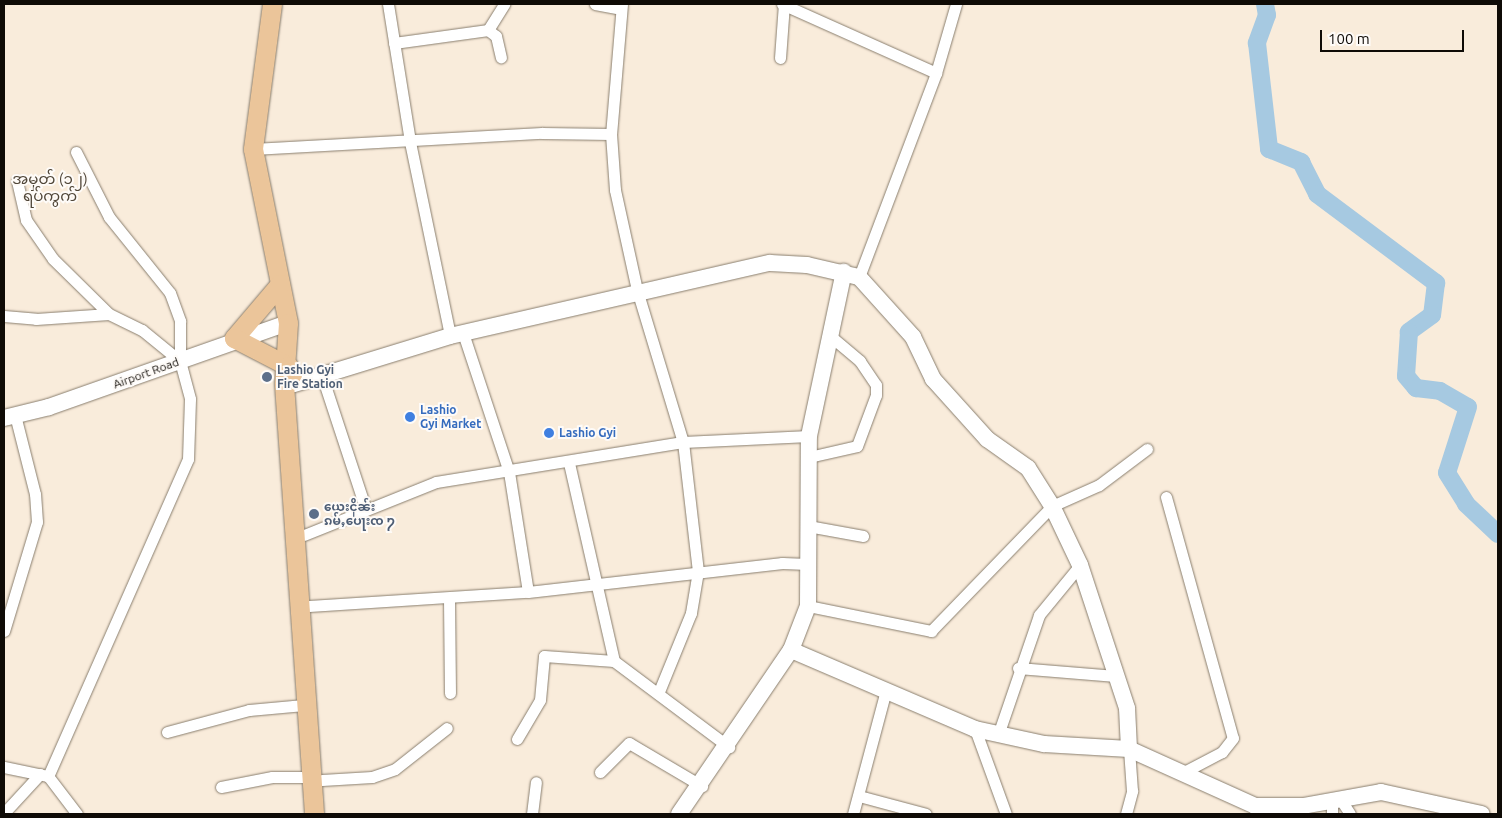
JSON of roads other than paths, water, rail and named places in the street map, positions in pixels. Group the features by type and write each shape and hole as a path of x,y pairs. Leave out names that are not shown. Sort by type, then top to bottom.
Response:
{"main road":[{"path":"272,4 253,149 288,323 309,606 316,779 314,814"},
{"path":"280,284 234,338 291,375"},
{"path":"291,375 284,384 304,705 316,779 325,814"}],"street":[{"path":"388,4 410,142 456,335 509,472 528,592"},
{"path":"488,30 504,4"},
{"path":"595,4 621,6 611,134 615,190 638,290 682,442 698,571 691,613 658,694"},
{"path":"780,58 783,4 936,73"},
{"path":"679,814 702,786 729,747 791,650 808,606 809,436 831,337 852,275 936,73 956,4"},
{"path":"394,43 488,30 496,36 501,57"},
{"path":"253,149 611,134"},
{"path":"4,813 44,775 188,459 190,399 180,361 180,321 170,293 109,217 76,152"},
{"path":"17,182 22,210 31,228 53,259 109,314 142,330 180,361"},
{"path":"291,375 321,373 456,335 638,290 770,263 852,275 913,337 933,379 987,439 1028,468 1052,506 1080,565 1127,708 1132,791 1126,814"},
{"path":"4,316 36,319 109,314"},
{"name":"Airport Road","path":"9,417 180,361 234,338 288,323"},
{"path":"809,457 857,446 876,395 876,385 860,360 831,337"},
{"path":"321,373 366,510"},
{"path":"4,631 37,522 35,494 9,417"},
{"path":"304,535 436,482 570,463 682,442 809,436"},
{"path":"808,606 931,631 1052,506 1099,486 1147,448"},
{"path":"570,463 598,582 614,661"},
{"path":"1166,497 1233,738 1222,752 1180,774"},
{"path":"808,526 864,536"},
{"path":"309,606 449,599 528,592 698,571 808,564"},
{"path":"998,735 1018,668 1039,615 1080,565"},
{"path":"449,599 450,693"},
{"path":"791,650 975,729 1044,744 1129,749 1180,774 1255,806 1303,810 1381,792 1482,814"},
{"path":"517,739 540,700 544,656 614,661 729,747"},
{"path":"1018,668 1116,676"},
{"path":"853,814 886,690"},
{"path":"167,732 249,710 304,705"},
{"path":"221,787 272,777 316,779 372,777 395,769 447,728"},
{"path":"975,729 1006,814"},
{"path":"600,772 629,743 702,786"},
{"path":"4,767 44,775 77,814"},
{"path":"532,814 536,782"},
{"path":"859,796 926,814"},
{"path":"1334,804 1350,814"}],"waterway":[{"path":"1265,4 1267,15 1257,43 1269,149 1301,162 1317,194 1436,283 1432,315 1409,332 1406,376 1416,388 1440,391 1468,407 1447,473 1466,504 1498,534"}],"place":[{"name":"Lashio Gyi Fire Station","path":"267,377"},
{"name":"Lashio Gyi Market","path":"410,417"},
{"name":"Lashio Gyi","path":"549,433"},
{"name":"ယေးငိုၼ်း ၵမ်ႇပေႃးၸ ႒","path":"314,514"}],"district":[{"name":"အမှတ် (၁၂) ရပ်ကွက်","path":"50,186"}]}
